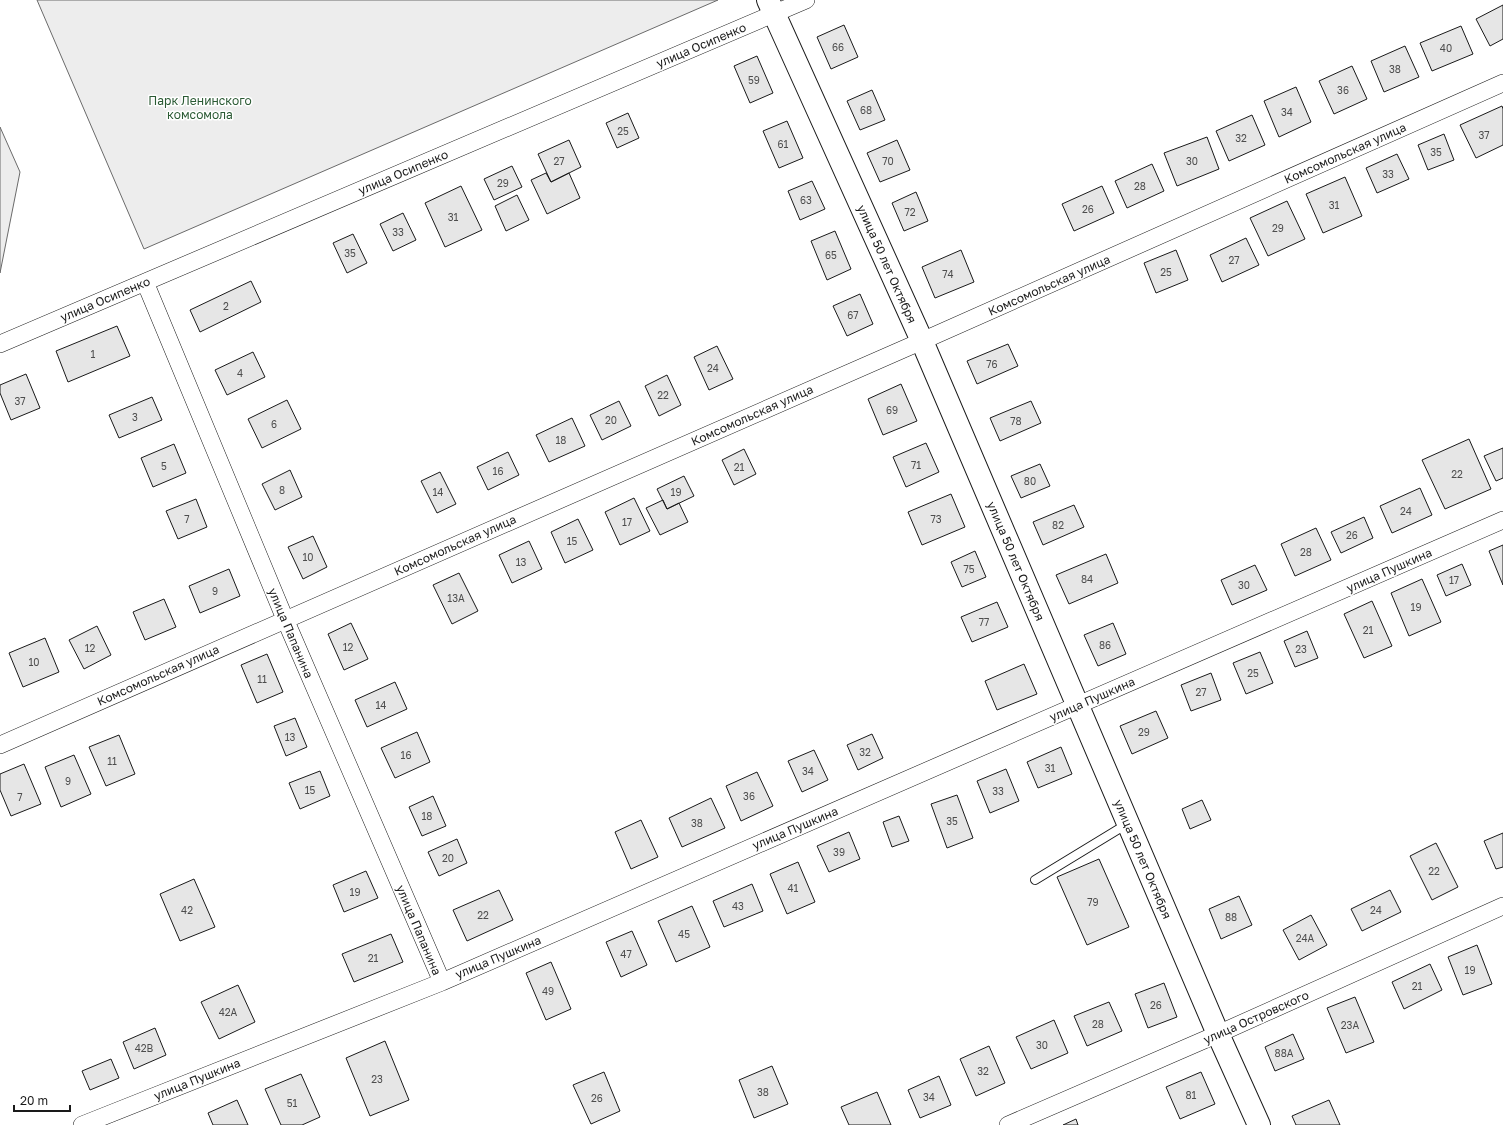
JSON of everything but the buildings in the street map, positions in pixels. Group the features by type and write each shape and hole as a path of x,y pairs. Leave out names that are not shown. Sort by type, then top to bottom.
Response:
{"street":[{"name":"улица Осипенко","path":"0,344 145,282 771,7 806,0"},
{"name":"улица 50 лет Октября","path":"771,7 922,341 1077,706 1218,1034 1259,1125"},
{"name":"Комсомольская улица","path":"0,745 922,341 1503,83"},
{"name":"улица Папанина","path":"145,282 285,619 442,982"},
{"name":"улица Пушкина","path":"82,1125 442,982 1503,520"},
{"name":"улица Островского","path":"1008,1125 1218,1034 1503,906"}],"lane":[{"path":"1035,880 1128,824"}],"shaded area":[{"name":"Парк Ленинского комсомола","path":"37,0 718,0 144,249"},
{"path":"0,127 20,172 0,273"}]}
